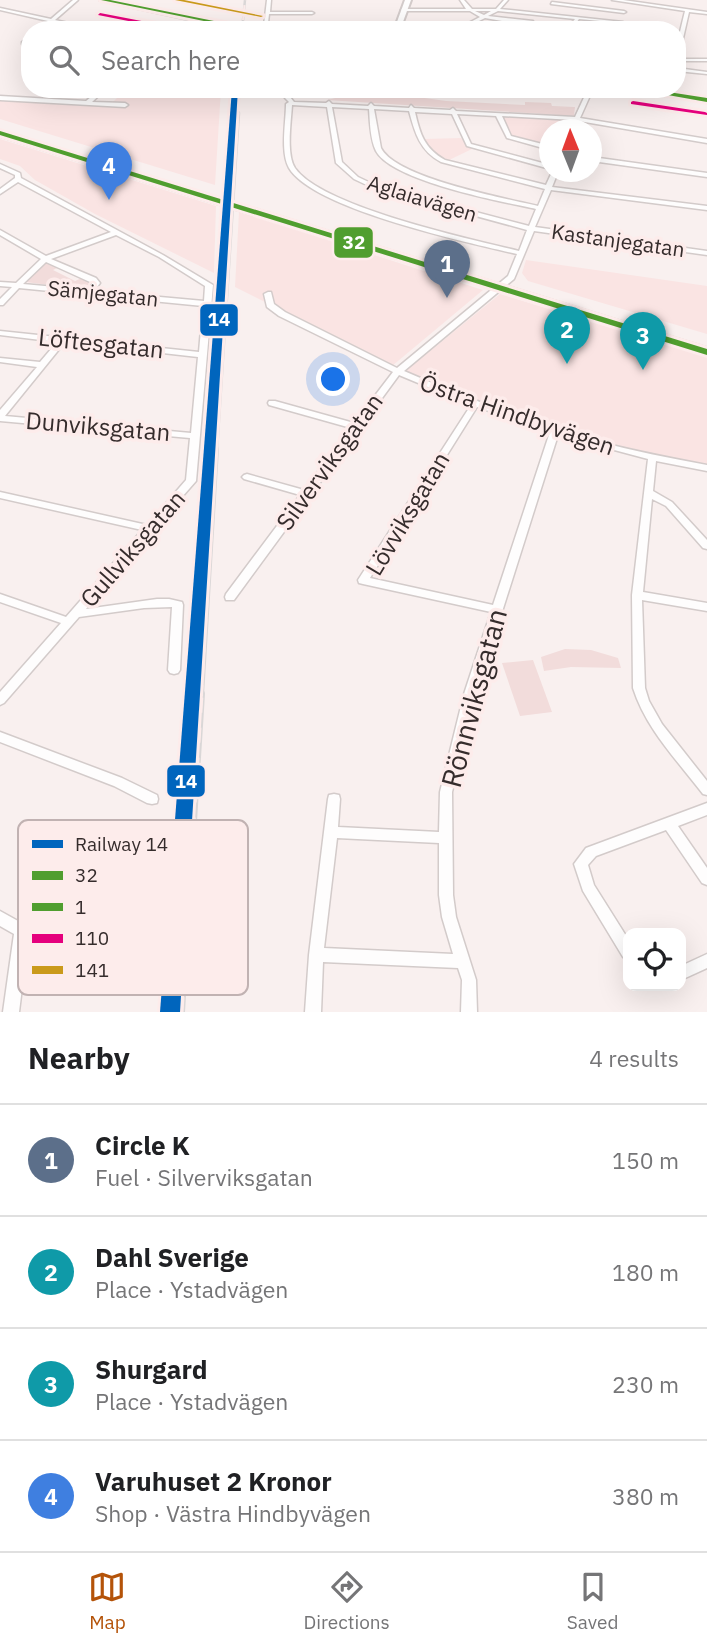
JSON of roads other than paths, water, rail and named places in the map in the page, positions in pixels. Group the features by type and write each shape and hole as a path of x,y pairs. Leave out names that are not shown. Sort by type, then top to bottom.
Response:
{"main road":[{"path":"0,130 502,285 707,352"},
{"path":"502,285 707,344"}],"street":[{"path":"52,20 76,0"},
{"path":"103,0 204,21"},
{"path":"267,21 269,0"},
{"path":"400,21 408,0"},
{"path":"462,0 469,10 483,17 531,21 554,2 624,12"},
{"path":"475,21 497,10 506,0"},
{"path":"614,0 707,13"},
{"path":"621,21 629,2"},
{"path":"0,9 56,21"},
{"path":"404,10 497,10 610,21"},
{"path":"685,21 687,10"},
{"path":"267,13 312,13"},
{"path":"195,19 206,21"},
{"path":"686,59 707,60"},
{"path":"686,70 707,72"},
{"path":"686,97 707,100"},
{"path":"0,98 125,105"},
{"path":"87,103 93,98"},
{"path":"520,253 350,205 312,188 299,178 290,164 290,100 577,119 587,98"},
{"name":"Aglaiavägen","path":"329,103 336,156 342,168 356,178 396,193 530,229"},
{"path":"371,105 379,151 393,165 421,177 539,208"},
{"path":"411,107 422,145 433,157 549,188 707,208"},
{"path":"453,110 469,145 539,164"},
{"path":"498,114 509,137 539,145"},
{"path":"602,123 707,141"},
{"path":"602,160 707,175"},
{"path":"0,166 117,232"},
{"path":"0,192 18,178"},
{"path":"502,285 511,276 551,182"},
{"name":"Kastanjegatan","path":"530,229 707,253"},
{"path":"0,232 45,259 96,282 90,292"},
{"path":"0,303 45,259 117,232"},
{"name":"Gullviksgatan","path":"0,700 191,481 209,285 117,232"},
{"name":"Sämjegatan","path":"0,284 207,304"},
{"name":"Silverviksgatan","path":"230,597 397,372 502,285"},
{"name":"Östra Hindbyvägen","path":"268,294 270,305 282,314 397,372 474,406 652,458 707,468"},
{"name":"Löftesgatan","path":"0,333 202,355"},
{"path":"0,417 63,340"},
{"path":"0,360 43,365"},
{"path":"0,397 14,399"},
{"path":"272,403 355,426"},
{"name":"Lövviksgatan","path":"474,406 363,580 498,610"},
{"name":"Dunviksgatan","path":"0,417 195,436"},
{"name":"Rönnviksgatan","path":"469,1012 469,980 449,917 446,895 446,792 470,694 555,431"},
{"path":"652,458 637,595 641,699 707,790"},
{"path":"247,477 307,495"},
{"path":"649,493 669,504 706,544"},
{"path":"0,495 151,528"},
{"path":"637,595 707,607"},
{"path":"0,598 73,617 162,602 178,605 174,670"},
{"path":"0,737 118,782 152,799"},
{"path":"313,1012 316,955 334,799"},
{"path":"623,944 588,887 581,864 591,852 707,809"},
{"path":"669,824 707,879"},
{"path":"331,832 446,838"},
{"path":"0,918 18,928"},
{"path":"316,955 464,961"},
{"path":"686,970 707,961"},
{"path":"11,1012 18,965"}],"railway":[{"path":"243,21 245,0"},
{"path":"237,114 238,98"},
{"path":"216,451 238,113"},
{"path":"201,696 216,449"},
{"path":"193,820 201,694"},
{"path":"181,1012 182,995"}],"rail line":[{"name":"14","path":"184,820 234,98"},
{"name":"14","path":"170,1012 171,995"}],"place":[{"name":"Varuhuset 2 Kronor","path":"109,200"},
{"name":"Circle K","path":"447,298"},
{"name":"Dahl Sverige","path":"567,364"},
{"name":"Shurgard","path":"643,370"}]}
